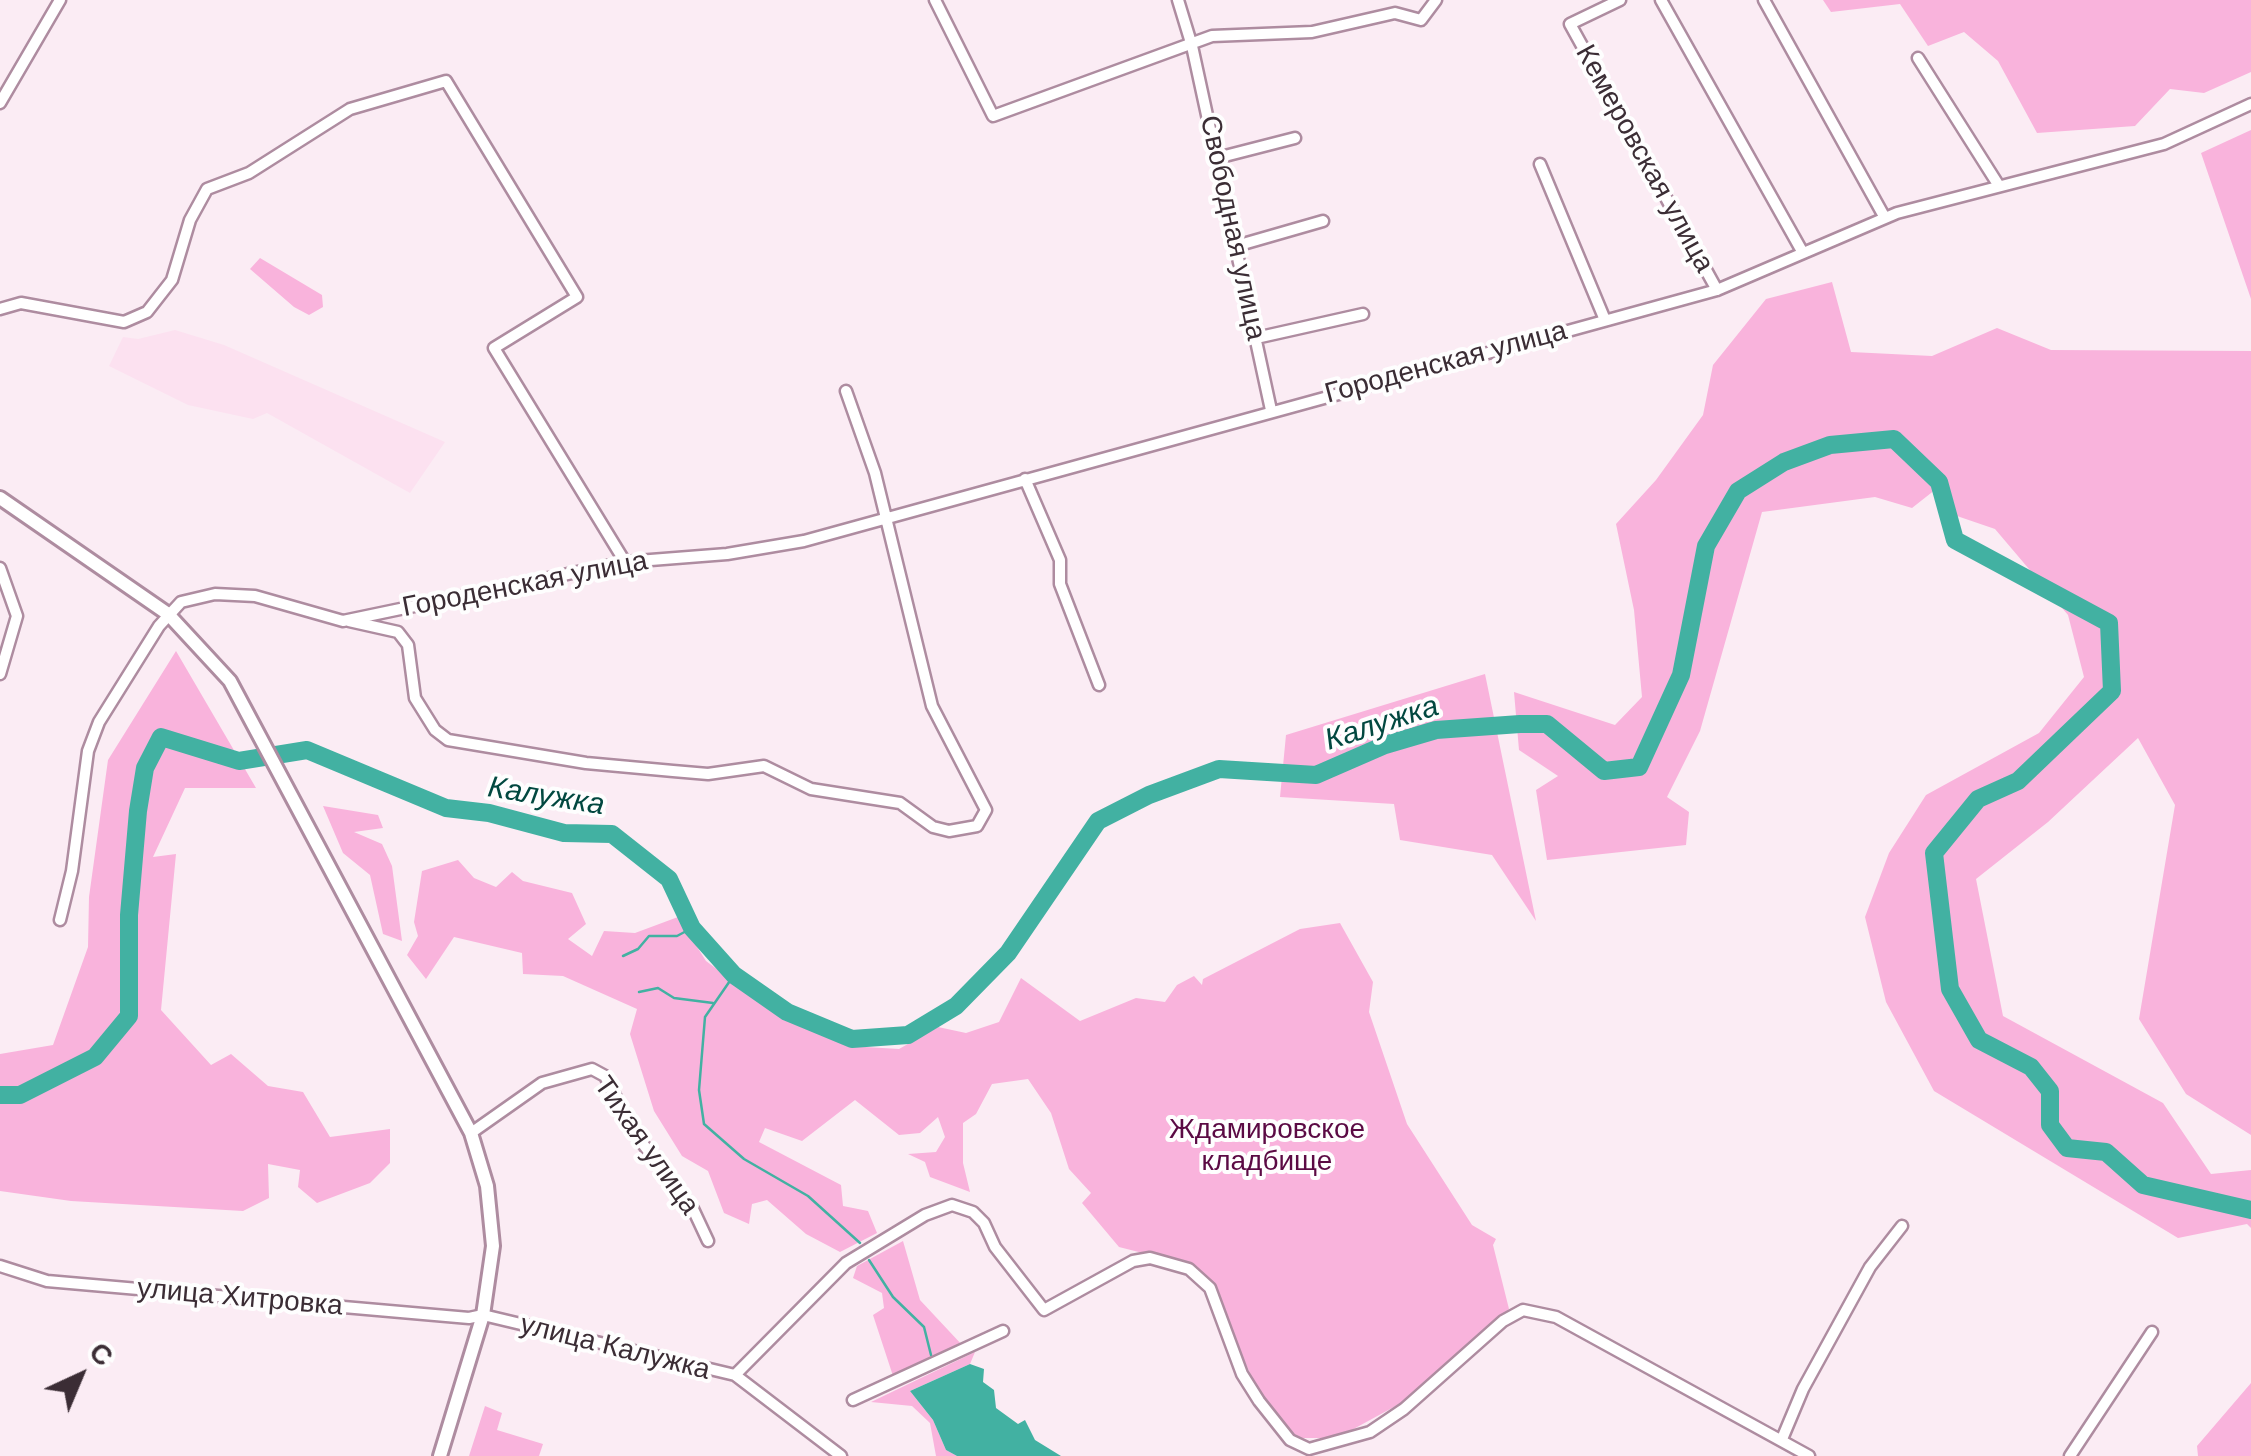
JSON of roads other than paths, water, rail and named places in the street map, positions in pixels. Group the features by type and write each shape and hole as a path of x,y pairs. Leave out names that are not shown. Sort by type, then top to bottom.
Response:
{"main road":[{"path":"1,502 168,614 230,681 470,1133 487,1186 493,1246 483,1315 440,1456"}],"street":[{"path":"0,103 60,0"},
{"path":"935,0 993,116 1212,36 1312,32 1395,13 1421,20 1436,0"},
{"name":"Свободная улица","path":"1178,0 1218,158 1272,410"},
{"name":"Кемеровская улица","path":"1620,0 1570,24 1717,290"},
{"path":"1660,0 1803,253"},
{"path":"1764,0 1885,218"},
{"path":"1918,58 2000,186"},
{"path":"0,309 21,303 124,322 147,312 172,280 190,220 207,189 249,173 350,109 446,82 577,297 494,348 625,562"},
{"name":"Городенская улица","path":"343,620 625,562 746,551 804,541 1717,290 1885,218 2164,144 2251,104"},
{"path":"1218,158 1295,138"},
{"path":"1540,164 1605,320"},
{"path":"1236,246 1323,222"},
{"path":"1256,338 1363,314"},
{"name":"Городенская улица","path":"168,614 181,602 215,594 255,596 398,632 408,645 415,698 435,730 448,740 586,763 673,772 708,774 764,766 810,790 874,795 900,802 933,827 969,830 982,821 986,810 932,706 875,473 846,391"},
{"path":"1024,479 1060,560 1060,584 1099,684"},
{"path":"0,568 17,616 0,674"},
{"path":"60,920 72,872 88,751 100,722 168,614"},
{"name":"Тихая улица","path":"470,1133 542,1084 592,1069 605,1076 633,1131 693,1210 708,1241"},
{"path":"734,1375 846,1263 925,1215 952,1205 974,1212 995,1248 1044,1310 1133,1261 1150,1258 1189,1269 1210,1288 1242,1374 1290,1440 1310,1449 1370,1432 1404,1409 1502,1321 1523,1310 1556,1317 1809,1456"},
{"path":"1782,1439 1803,1388 1870,1267 1902,1226"},
{"name":"улица Хитровка","path":"0,1266 47,1282 468,1318 483,1315"},
{"name":"улица Калужка","path":"483,1315 734,1375 841,1456"},
{"path":"853,1400 1003,1330"},
{"path":"2070,1456 2152,1332"}],"waterway":[{"name":"Калужка","path":"0,1095 20,1095 95,1057 129,1016 129,915 138,811 145,768 161,737 239,761 307,750 446,808 489,813 564,833 612,834 669,879 692,928 734,975 787,1012 852,1039 908,1035 956,1006 1008,953 1098,821 1149,795 1219,769 1316,775 1385,745 1436,730 1520,724 1547,724 1604,771 1639,767 1681,675 1706,546 1738,491 1784,462 1830,445 1894,439 1939,482 1955,540 2109,623 2112,691 2018,781 1978,799 1934,853 1950,989 1979,1040 2031,1067 2050,1091 2050,1125 2067,1148 2106,1152 2143,1185 2251,1210"},
{"path":"623,956 638,949 649,936 677,936 692,928"},
{"path":"734,975 705,1017 699,1090 704,1124 744,1159 808,1196 860,1243"},
{"path":"639,992 658,988 674,998 713,1003"},
{"path":"869,1260 893,1297 924,1327 931,1355"}],"park label":[{"name":"Ждамировское кладбище","path":"1267,1146"}]}
